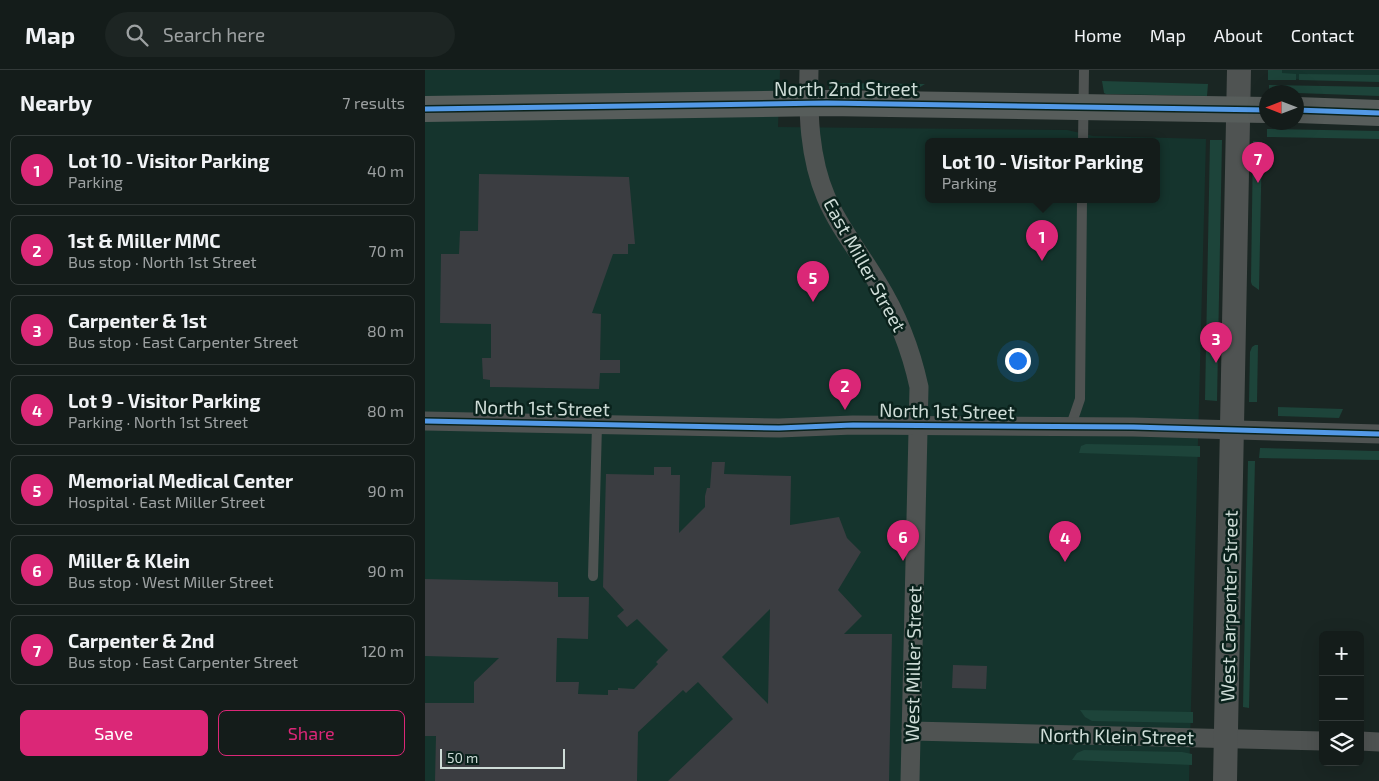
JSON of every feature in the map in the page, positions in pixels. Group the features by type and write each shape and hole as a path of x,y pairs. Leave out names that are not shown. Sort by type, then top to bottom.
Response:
{"main road":[{"name":"North 2nd Street","path":"425,109 808,104 1259,110"},
{"path":"1304,110 1379,112"}],"street":[{"name":"East Miller Street","path":"809,70 809,133 816,167 826,196 839,224 877,282 909,350 919,387 919,426"},
{"name":"West Carpenter Street","path":"1225,781 1239,70"},
{"name":"North 1st Street","path":"425,421 779,428 853,425 1133,427 1379,434"},
{"name":"West Miller Street","path":"910,781 919,426"},
{"name":"North Klein Street","path":"911,731 1319,740"},
{"path":"1364,741 1379,742"}],"lane":[{"path":"1083,138 1084,70"},
{"path":"1070,428 1080,399 1082,203"},
{"path":"593,576 597,425"}],"shaded area":[{"path":"425,70 780,70 778,127 1067,130 1093,136 1206,139 1189,781 425,781"},
{"path":"1268,70 1379,70 1379,81 1268,79"},
{"path":"1268,70 1282,70 1282,73 1296,74 1296,80 1268,80"},
{"path":"1299,74 1379,75 1379,82 1299,80"},
{"path":"1102,81 1208,84 1207,96 1106,94 1104,93"},
{"path":"829,83 925,84 915,90 829,89"},
{"path":"1304,86 1379,87 1379,96 1304,93"},
{"path":"1267,130 1379,131 1379,139 1267,137"},
{"path":"1210,140 1222,140 1217,401 1205,400"},
{"path":"1253,141 1262,142 1259,290 1251,282"},
{"path":"1255,345 1258,345 1257,402 1249,402 1250,352"},
{"path":"1278,407 1343,409 1339,418 1278,416"},
{"path":"1086,444 1200,446 1200,457 1079,453 1081,446"},
{"path":"1260,448 1379,451 1379,460 1259,458"},
{"path":"1248,461 1255,461 1249,708 1243,707"},
{"path":"1080,710 1193,712 1193,723 1092,721 1085,717"},
{"path":"1084,750 1182,752 1192,754 1192,765 1072,760 1077,753"}],"building":[{"path":"479,174 629,177 635,244 628,244 628,254 613,254 592,313 601,314 600,360 620,360 620,373 600,373 599,389 490,387 490,380 483,379 482,358 491,358 491,324 440,323 441,254 459,254 460,231 478,231"},
{"path":"712,462 725,462 724,474 791,476 790,525 839,517 847,538 861,552 838,590 862,616 844,634 892,634 889,781 668,781 733,719 698,682 686,693 683,690 638,732 637,781 435,781 436,736 425,736 425,703 474,703 474,682 499,658 425,656 425,579 558,582 558,597 589,597 588,639 557,638 556,682 579,682 578,694 608,695 608,690 618,690 618,688 634,689 658,664 656,662 668,650 637,619 627,627 617,616 624,610 603,587 606,474 654,475 654,467 671,467 671,475 680,475 679,533 705,507 707,488 710,488","holes":["770,609 768,704 722,657"]},
{"path":"953,665 987,666 986,689 952,688"}],"cycle path":[{"path":"425,109 827,103 1259,110"},
{"path":"1304,110 1379,113"},
{"path":"425,421 779,428 853,425 1133,427 1379,434"}],"place":[{"name":"Carpenter & 2nd","path":"1258,183"},
{"name":"Lot 10 - Visitor Parking","path":"1042,261"},
{"name":"Memorial Medical Center","path":"813,302"},
{"name":"Carpenter & 1st","path":"1216,363"},
{"name":"1st & Miller MMC","path":"845,410"},
{"name":"Miller & Klein","path":"903,561"},
{"name":"Lot 9 - Visitor Parking","path":"1065,562"}]}
